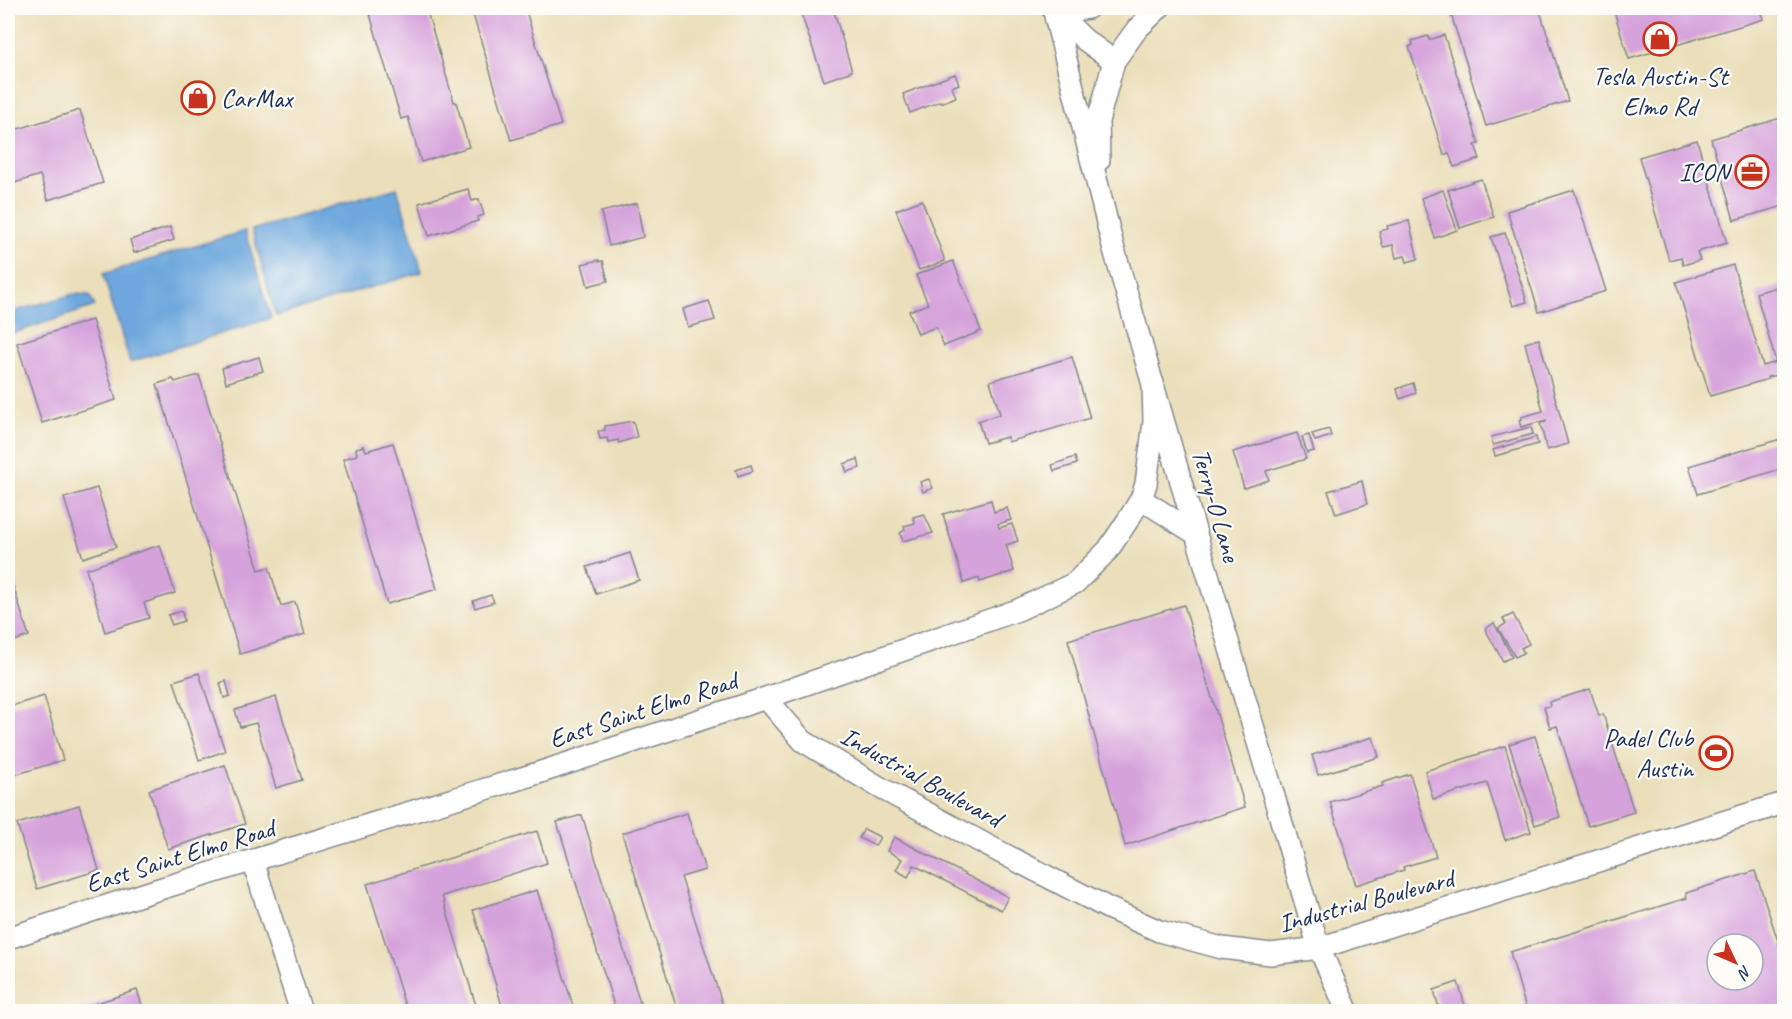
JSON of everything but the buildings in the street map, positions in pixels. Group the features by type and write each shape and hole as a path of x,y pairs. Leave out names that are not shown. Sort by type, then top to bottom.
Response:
{"street":[{"path":"1053,9 1067,12 1088,8"},
{"path":"1099,192 1098,121 1114,61 1137,29 1158,8"},
{"path":"1053,9 1085,40 1114,61"},
{"name":"Terry-O Lane","path":"1053,9 1099,192 1196,534 1319,948 1348,1011"},
{"name":"East Saint Elmo Road","path":"8,938 535,774 766,698 1018,610 1066,588 1075,583 1108,549 1141,499 1152,445 1153,382"},
{"path":"1141,499 1196,534"},
{"name":"Industrial Boulevard","path":"766,698 803,741 879,787 1108,908 1159,932 1222,948 1271,954 1319,948 1785,803"},
{"path":"253,861 301,1011"}],"water":[{"path":"397,188 422,272 276,316 252,230"},
{"path":"245,231 271,318 130,362 103,274"},
{"path":"74,294 89,295 95,306 8,335 8,313"}],"place":[{"name":"Tesla Austin-St Elmo Rd","path":"1660,39"},
{"name":"CarMax","path":"198,98"},
{"name":"ICON","path":"1752,172"},
{"name":"Padel Club Austin","path":"1716,753"}]}
